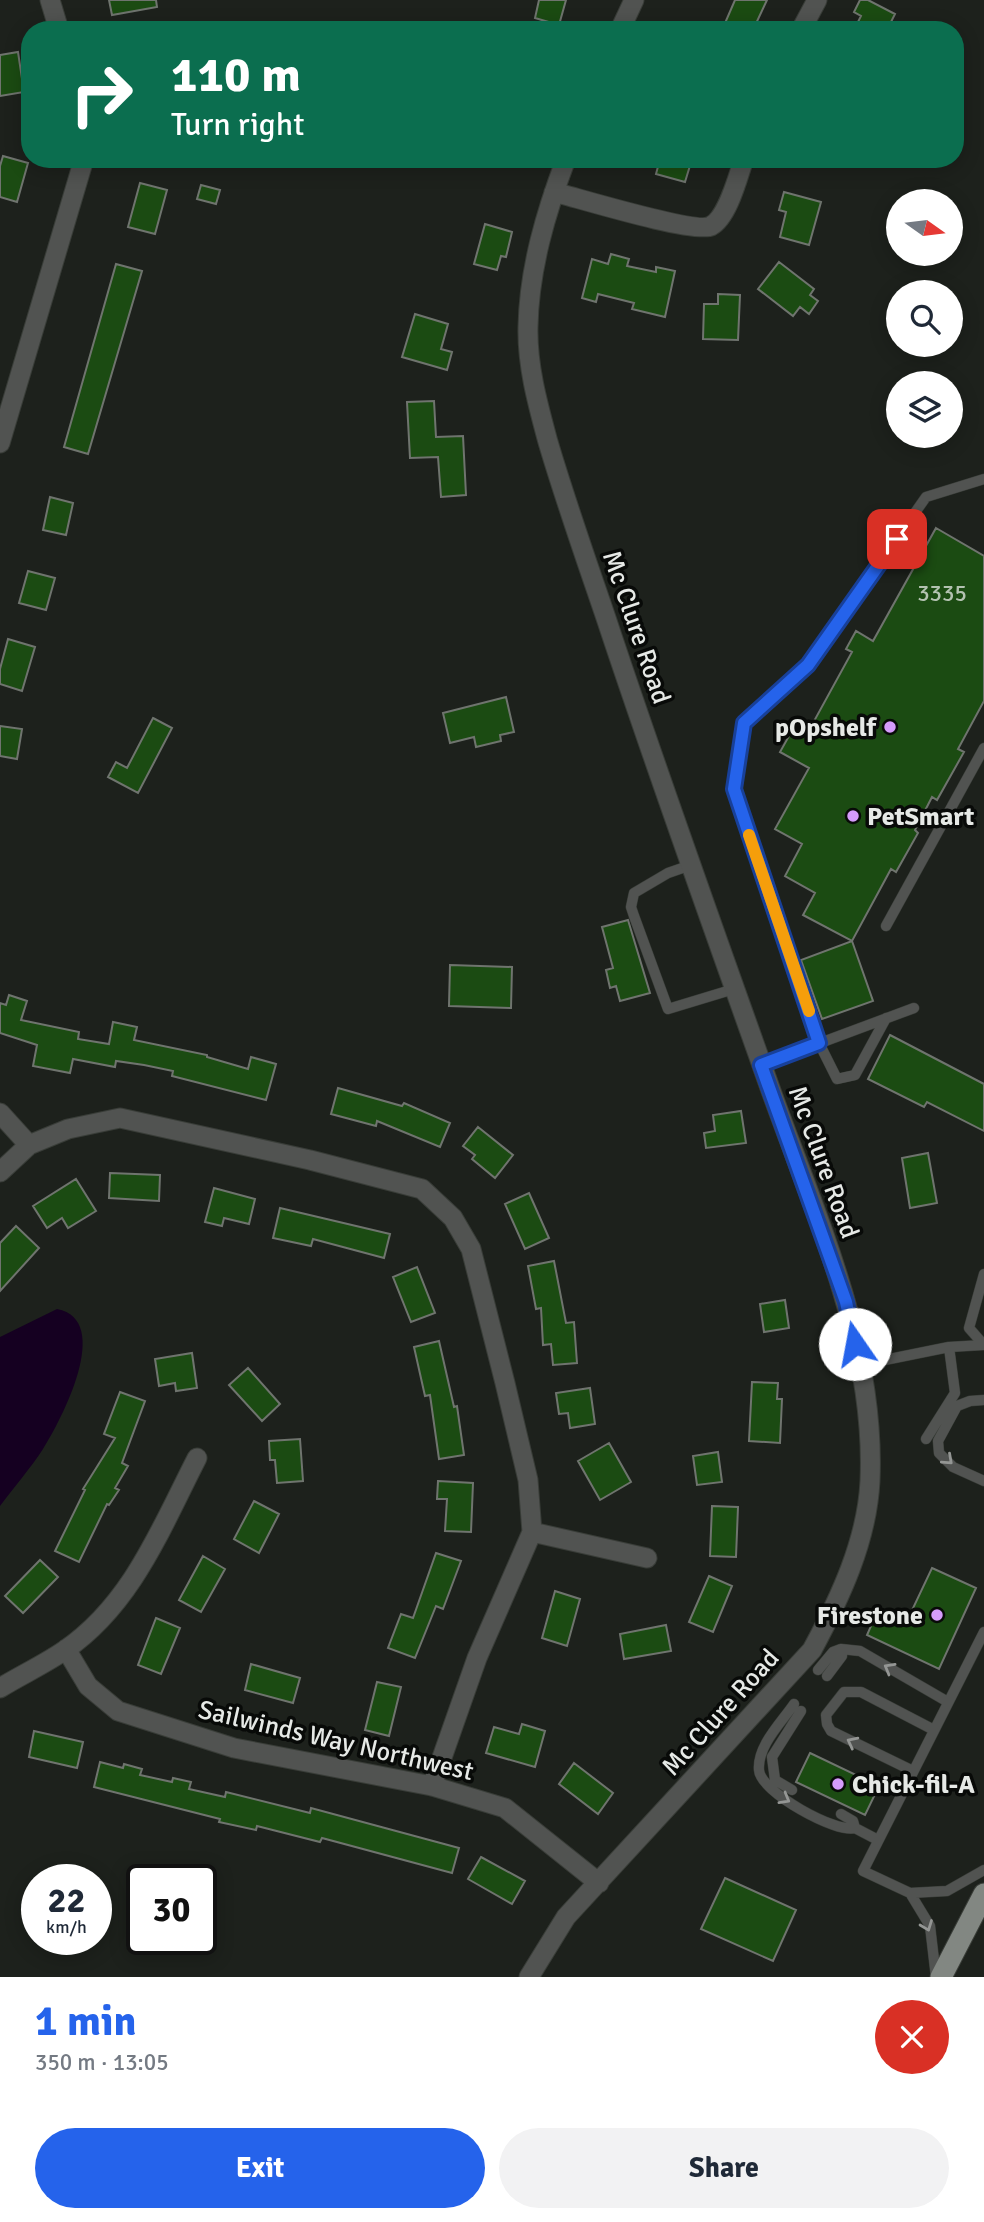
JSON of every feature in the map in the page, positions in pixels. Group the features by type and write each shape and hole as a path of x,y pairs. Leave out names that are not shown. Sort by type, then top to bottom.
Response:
{"main road":[{"path":"939,1977 984,1894"}],"street":[{"path":"50,0 56,21"},
{"path":"624,21 634,0"},
{"path":"806,21 817,0"},
{"path":"0,443 81,168"},
{"name":"Mc Clure Road","path":"529,1977 566,1917 812,1650 838,1601 859,1544 870,1484 868,1407 846,1302 691,865 558,476 535,394 527,328 546,212 563,168"},
{"path":"554,192 669,222 710,226 722,216 741,168"},
{"path":"0,1113 29,1144"},
{"path":"0,1172 29,1144 68,1129 120,1118 297,1157 422,1189 453,1218 471,1249 528,1480 532,1532 477,1658 432,1786"},
{"path":"0,1688 66,1649 115,1604 145,1563 197,1458"},
{"path":"532,1532 647,1558"},
{"name":"Sailwinds Way Northwest","path":"66,1649 89,1686 118,1710 234,1748 432,1786 505,1808 599,1883"}],"lane":[{"path":"886,1018 855,1075 837,1079 819,1043 734,789 744,723 808,665 926,497 984,479"},
{"path":"886,926 984,748"},
{"path":"691,865 668,873 634,893 631,907 634,916 668,1009 734,989"},
{"path":"761,1065 914,1007"},
{"path":"969,1328 984,1274"},
{"path":"969,1328 984,1312"},
{"path":"969,1328 984,1345"},
{"path":"860,1365 949,1347 984,1345"},
{"path":"926,1438 955,1393 949,1347"},
{"path":"984,1400 957,1406 939,1441 939,1453 953,1467 984,1481"},
{"path":"984,1632 863,1871 910,1894 947,1891 984,1870"},
{"path":"822,1673 842,1656 841,1649 860,1651 948,1702"},
{"path":"914,1771 831,1731 826,1716 844,1692 853,1691 934,1730"},
{"path":"792,1790 775,1780 772,1757 797,1708 763,1750 759,1771 761,1779 781,1797 837,1827 848,1831 855,1828"},
{"path":"841,1814 853,1821 855,1828 878,1840"},
{"path":"910,1894 930,1926 939,1977"}],"shaded area":[{"path":"57,1309 74,1317 81,1332 82,1351 78,1373 61,1417 43,1449 0,1506 0,1337"}],"building":[{"path":"109,0 156,0 157,7 112,15"},
{"path":"539,0 566,0 560,21 535,18"},
{"path":"735,0 767,0 757,21 726,21"},
{"path":"860,0 868,0 895,14 892,21 858,21 861,16 854,12"},
{"path":"18,52 21,92 0,96 0,55"},
{"path":"3,156 21,161 21,168 27,168 17,202 0,197 0,166"},
{"path":"658,168 689,168 685,182 656,174"},
{"path":"140,183 167,190 155,234 128,227"},
{"path":"201,185 220,190 216,204 197,199"},
{"path":"784,192 821,202 809,245 780,237 786,212 779,210"},
{"path":"485,224 512,232 506,257 501,256 497,270 474,264"},
{"path":"611,254 629,259 627,266 656,272 656,267 675,271 665,317 632,309 634,303 598,294 596,302 582,298 592,259 608,264"},
{"path":"779,262 814,289 810,295 818,301 809,314 800,307 793,316 758,289"},
{"path":"116,264 142,271 88,454 64,447"},
{"path":"718,294 740,295 738,340 703,339 704,304 718,304"},
{"path":"415,314 448,324 441,349 452,352 447,370 402,357"},
{"path":"434,401 436,437 463,436 466,495 441,497 438,457 410,458 407,402"},
{"path":"50,497 73,503 66,535 43,530"},
{"path":"936,528 984,556 984,701 958,749 964,752 937,800 932,797 915,830 918,833 896,872 891,869 852,941 803,915 815,893 785,876 802,844 775,829 809,768 780,752 794,727 807,734 852,652 846,649 856,631 873,641"},
{"path":"28,571 55,578 46,610 19,603"},
{"path":"8,639 35,647 22,691 0,684 0,669"},
{"path":"506,697 514,732 500,735 501,741 476,747 474,737 450,743 443,713"},
{"path":"153,718 172,728 138,793 108,777 116,762 127,768"},
{"path":"0,726 22,729 17,759 0,756"},
{"path":"628,920 650,993 620,1001 616,986 610,988 606,970 613,968 602,927"},
{"path":"852,941 873,1001 822,1019 801,960"},
{"path":"450,965 512,967 511,1008 449,1006"},
{"path":"9,995 27,1001 21,1020 79,1032 78,1039 109,1044 113,1022 137,1027 134,1040 207,1055 248,1069 251,1057 276,1064 266,1100 172,1076 173,1071 144,1065 116,1061 115,1067 73,1059 70,1073 33,1066 37,1045 0,1033 0,1003 6,1005"},
{"path":"890,1035 984,1084 984,1131 927,1102 924,1107 868,1079"},
{"path":"338,1088 402,1106 404,1103 450,1123 440,1147 377,1121 376,1126 331,1114"},
{"path":"741,1111 746,1143 706,1148 704,1133 715,1131 713,1115"},
{"path":"478,1127 513,1155 495,1178 472,1159 475,1155 463,1146"},
{"path":"928,1153 937,1203 910,1208 902,1158"},
{"path":"110,1173 160,1175 159,1201 109,1198"},
{"path":"76,1179 96,1211 68,1228 62,1218 47,1228 33,1206"},
{"path":"214,1188 255,1199 249,1224 224,1218 222,1226 205,1222"},
{"path":"529,1193 549,1238 525,1249 505,1204"},
{"path":"280,1208 390,1234 384,1258 313,1239 311,1246 273,1238"},
{"path":"16,1226 39,1248 0,1291 0,1243"},
{"path":"554,1261 566,1323 574,1322 577,1363 553,1365 551,1344 543,1345 541,1308 536,1309 528,1266"},
{"path":"417,1267 435,1313 411,1322 393,1277"},
{"path":"785,1300 789,1328 764,1332 760,1304"},
{"path":"439,1341 454,1407 457,1406 464,1455 439,1459 430,1395 425,1396 414,1347"},
{"path":"192,1353 197,1388 176,1391 175,1383 159,1386 155,1359"},
{"path":"248,1368 280,1404 262,1421 229,1385"},
{"path":"752,1382 778,1383 777,1399 782,1399 780,1443 749,1441"},
{"path":"590,1388 595,1424 570,1428 568,1413 559,1414 556,1393"},
{"path":"120,1392 145,1401 122,1463 128,1466 115,1488 119,1490 109,1505 107,1504 79,1562 55,1551 85,1490 83,1489 115,1438 104,1434"},
{"path":"300,1439 303,1481 277,1483 275,1460 270,1460 269,1441"},
{"path":"609,1443 631,1482 600,1500 578,1461"},
{"path":"718,1452 722,1482 697,1485 693,1456"},
{"path":"438,1481 473,1483 471,1532 445,1531 447,1499 437,1499"},
{"path":"254,1501 279,1514 259,1553 234,1539"},
{"path":"712,1506 738,1507 736,1557 710,1556"},
{"path":"436,1553 461,1561 443,1609 436,1606 415,1658 388,1648 401,1614 413,1618"},
{"path":"203,1556 225,1569 201,1612 179,1600"},
{"path":"40,1560 58,1577 23,1613 5,1596"},
{"name":"Firestone","path":"932,1568 976,1588 939,1669 867,1635 879,1608 907,1621"},
{"path":"709,1576 732,1586 713,1632 689,1622"},
{"path":"555,1591 580,1599 567,1646 542,1638"},
{"path":"156,1618 180,1628 161,1674 138,1665"},
{"path":"666,1625 671,1651 624,1659 620,1634"},
{"path":"251,1664 300,1678 293,1703 245,1690"},
{"path":"377,1682 401,1687 389,1736 365,1730"},
{"path":"522,1724 545,1731 535,1767 486,1753 494,1727 519,1734"},
{"path":"34,1731 83,1742 77,1768 29,1757"},
{"name":"Chick-fil-A","path":"810,1753 879,1786 865,1815 796,1782"},
{"path":"100,1762 123,1768 124,1764 142,1769 140,1775 172,1782 173,1778 191,1782 189,1789 225,1797 226,1792 310,1813 311,1808 459,1848 452,1873 322,1838 320,1842 257,1826 256,1830 219,1822 220,1819 94,1787"},
{"path":"574,1763 613,1793 598,1814 559,1784"},
{"path":"481,1857 525,1881 512,1904 468,1879"},
{"path":"725,1878 796,1910 773,1961 701,1929"}],"slow traffic":[{"path":"749,835 809,1011"}],"place":[{"name":"pOpshelf","path":"890,727"},
{"name":"PetSmart","path":"853,816"},
{"name":"Firestone","path":"937,1615"},
{"name":"Chick-fil-A","path":"838,1784"}],"route":[{"path":"855,1344 846,1302 761,1065 819,1043 734,789 744,723 808,665 897,539"}]}
